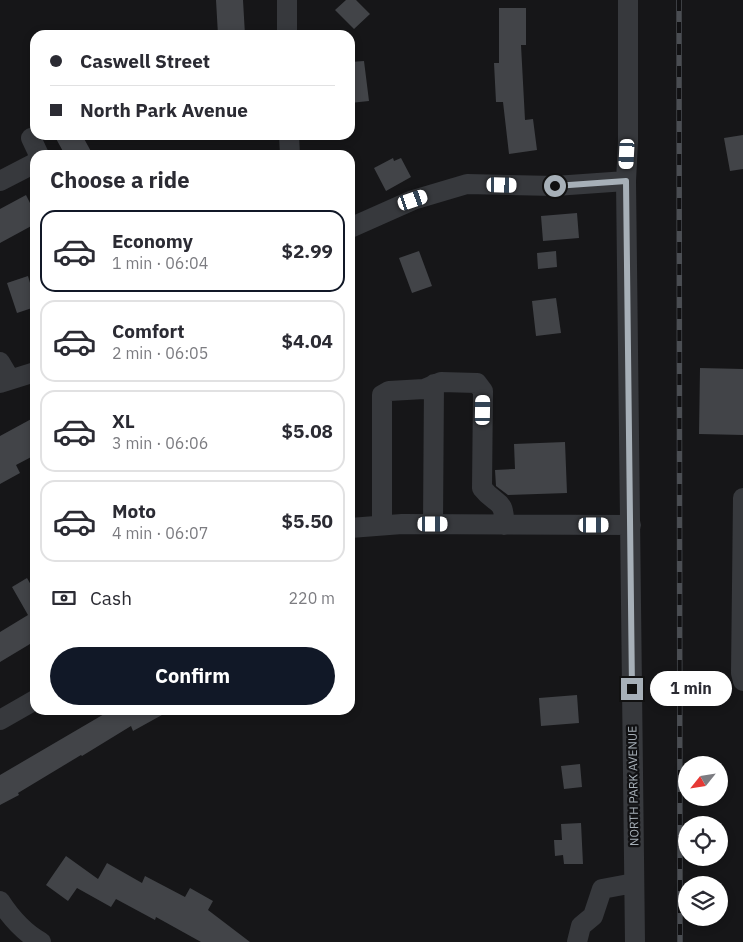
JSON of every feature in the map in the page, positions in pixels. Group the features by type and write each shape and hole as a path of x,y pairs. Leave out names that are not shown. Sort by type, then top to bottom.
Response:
{"street":[{"path":"286,0 287,30"},
{"name":"NORTH PARK AVENUE","path":"628,0 628,141 626,181 635,942"},
{"path":"0,181 30,166"},
{"path":"355,226 413,200 467,184 555,186 626,181"},
{"path":"3,375 30,372"},
{"path":"382,525 382,395 389,391 424,389 441,382 477,382 483,391 482,488 488,496 499,502 504,510 504,525"},
{"path":"433,524 434,384"},
{"path":"743,498 741,663 743,681"},
{"path":"355,528 433,524 631,525"},
{"path":"0,720 30,703"},
{"path":"577,942 581,926 593,916 602,889 634,883"},
{"path":"0,901 30,939"}],"building":[{"path":"216,0 243,0 245,30 218,30"},
{"path":"346,0 356,0 370,14 354,29 335,10"},
{"path":"499,8 526,8 526,45 521,45 525,120 533,119 537,150 509,154 503,102 496,102 494,63 499,63"},
{"path":"364,61 369,101 355,102 355,62"},
{"path":"743,135 743,169 730,171 724,138"},
{"path":"57,140 85,140 90,150 62,150"},
{"path":"393,158 394,161 401,158 411,177 386,191 374,168"},
{"path":"26,195 30,203 30,227 0,243 0,209"},
{"path":"577,213 579,238 543,241 541,216"},
{"path":"419,251 432,286 412,293 399,258"},
{"path":"556,251 557,267 538,269 537,253"},
{"path":"28,276 30,283 30,309 17,313 7,283"},
{"path":"556,298 561,333 536,336 532,301"},
{"path":"700,368 743,369 743,435 699,434"},
{"path":"30,420 30,458 16,465 20,473 0,484 0,436"},
{"path":"565,442 567,493 508,495 496,486 495,470 515,469 514,444"},
{"path":"27,578 30,583 30,644 0,662 0,632 28,615 12,587"},
{"path":"577,695 579,723 541,726 539,698"},
{"path":"102,715 162,715 133,731 131,726 0,805 0,775"},
{"path":"580,764 582,787 564,789 561,766"},
{"path":"581,823 583,864 564,864 563,855 555,856 554,840 562,840 561,824"},
{"path":"66,856 98,879 107,863 142,883 145,876 185,897 190,888 213,901 208,910 250,942 201,942 156,917 155,920 116,899 111,907 77,888 68,901 46,885"}],"railway":[{"path":"679,0 680,942"}],"route":[{"path":"555,186 626,181 632,689"}]}
